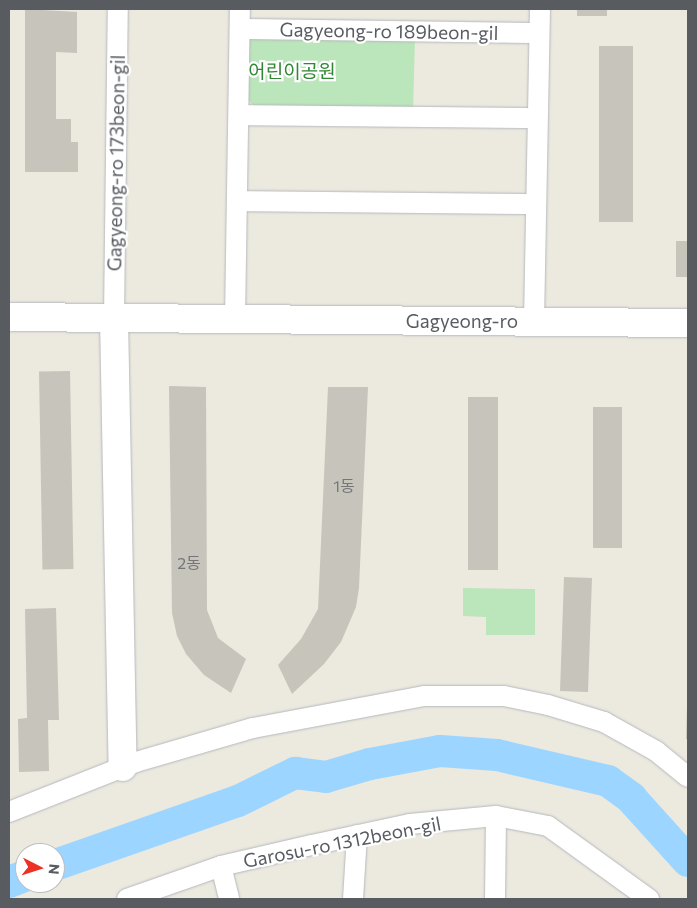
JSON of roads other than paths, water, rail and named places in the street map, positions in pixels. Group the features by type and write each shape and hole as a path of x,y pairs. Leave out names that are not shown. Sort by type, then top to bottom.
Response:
{"street":[{"name":"Gagyeong-ro 173beon-gil","path":"114,318 118,9"},
{"path":"235,319 240,9"},
{"path":"534,321 540,9"},
{"name":"Gagyeong-ro 189beon-gil","path":"240,29 539,33"},
{"path":"239,115 538,118"},
{"path":"237,201 536,204"},
{"name":"Gagyeong-ro","path":"9,317 688,322"},
{"path":"114,318 123,767"},
{"path":"9,812 123,767 281,720 424,696 495,696 548,705 604,722 656,751 688,777"},
{"path":"495,899 496,816"},
{"name":"Garosu-ro 1312beon-gil","path":"229,899 221,866 410,824 496,816 548,826 649,899"},
{"path":"353,899 357,836"},
{"path":"127,899 221,866"}],"waterway":[{"path":"65,862 238,801 295,773 326,777 370,764 440,751 497,755 608,781 631,798 688,861"},
{"path":"9,882 15,880"}],"park label":[{"name":"어린이공원","path":"292,71"}]}
